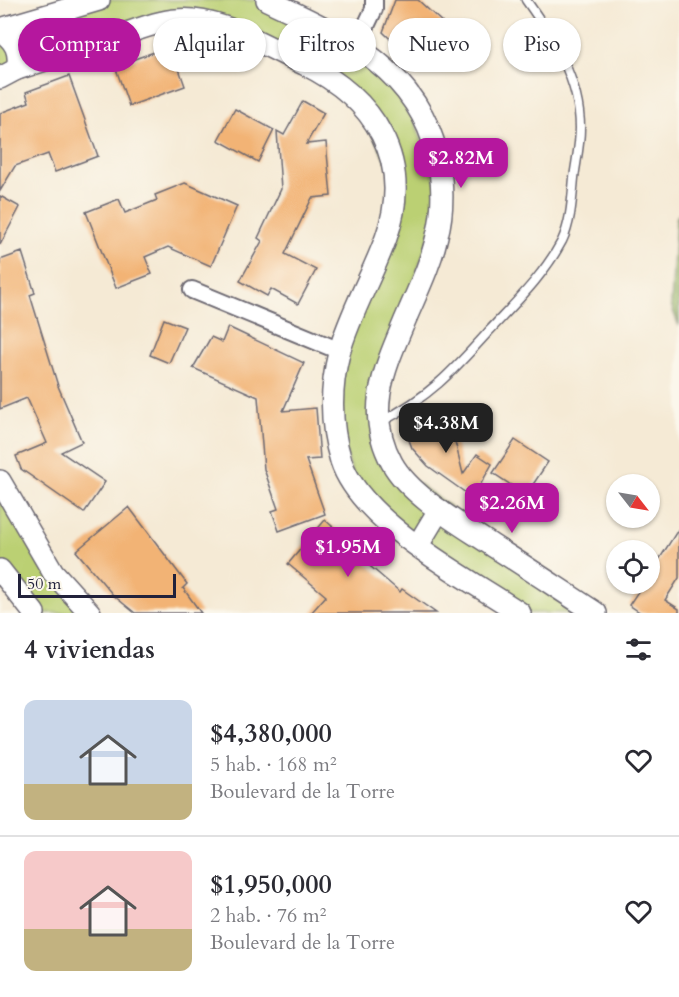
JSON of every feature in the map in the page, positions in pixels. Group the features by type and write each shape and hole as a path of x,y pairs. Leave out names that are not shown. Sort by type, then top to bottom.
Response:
{"street":[{"path":"0,30 99,0"},
{"path":"267,0 302,18"},
{"path":"370,18 374,9 374,0"},
{"path":"9,74 162,21 195,20 244,35 309,66 353,95 380,130 391,156 395,179 395,205 387,237 340,351 332,407 334,431 342,464 358,491 379,515 418,545 520,613"},
{"path":"0,30 13,42 18,51 9,74"},
{"path":"376,62 402,83 420,106 432,135 440,168 442,200 438,234 427,269 383,371 379,396 379,423 384,445 394,466 439,510 596,613"},
{"path":"192,290 340,351"},
{"path":"0,482 53,572 90,613"},
{"path":"418,545 439,510"},
{"path":"0,570 34,613"}],"lane":[{"path":"379,423 412,406 435,389 530,286 563,238 571,209 580,128 577,95 562,57 525,0"}],"green space":[{"path":"99,0 266,0 295,18 278,18 278,59 266,54 266,18 153,18 153,32 141,36 141,18 38,18"},
{"path":"18,24 18,72 20,72 0,78 0,29"},
{"path":"376,67 402,83 442,200 383,371 394,466 596,613 520,613 358,491 331,407 395,179 353,95 305,72 376,72"},
{"path":"679,214 679,326 671,305 676,219"},
{"path":"0,481 90,613 34,613 0,570"}],"building":[{"path":"395,0 418,0 438,18 388,18"},
{"path":"388,19 388,37 383,32"},
{"path":"153,52 153,72 180,72 185,86 129,106 117,72 141,72 141,57"},
{"path":"69,76 98,156 55,172 48,154 15,166 0,191 0,113 29,102 26,92"},
{"path":"303,101 324,113 306,144 326,142 331,196 312,198 285,254 316,270 298,304 271,289 267,296 240,281 262,241 258,238 281,189 277,131 284,135"},
{"path":"235,109 274,130 258,162 218,140"},
{"path":"185,183 237,206 211,266 168,247 145,257 152,274 116,288 86,212 119,199 125,213 157,200 155,195"},
{"path":"0,196 20,207 0,245"},
{"path":"22,252 35,293 30,295 58,386 82,442 61,452 105,482 84,513 21,469 16,456 47,443 27,398 0,409 0,260"},
{"path":"164,319 185,327 169,363 150,355"},
{"path":"228,327 304,363 283,411 316,408 320,459 306,460 325,514 279,531 272,511 278,509 264,469 258,397 193,368 211,337 222,342"},
{"path":"449,417 463,474 477,454 492,464 473,498 428,466 412,448 404,426"},
{"path":"515,440 548,462 526,495 493,473"},
{"path":"129,507 187,584 183,588 201,613 135,613 113,595 76,551"},
{"path":"325,520 361,551 357,555 400,592 402,589 436,613 311,613 326,596 288,564"},
{"path":"679,528 679,578 665,600 679,609 679,613 641,613 629,605 636,594 660,594 660,558"}]}
